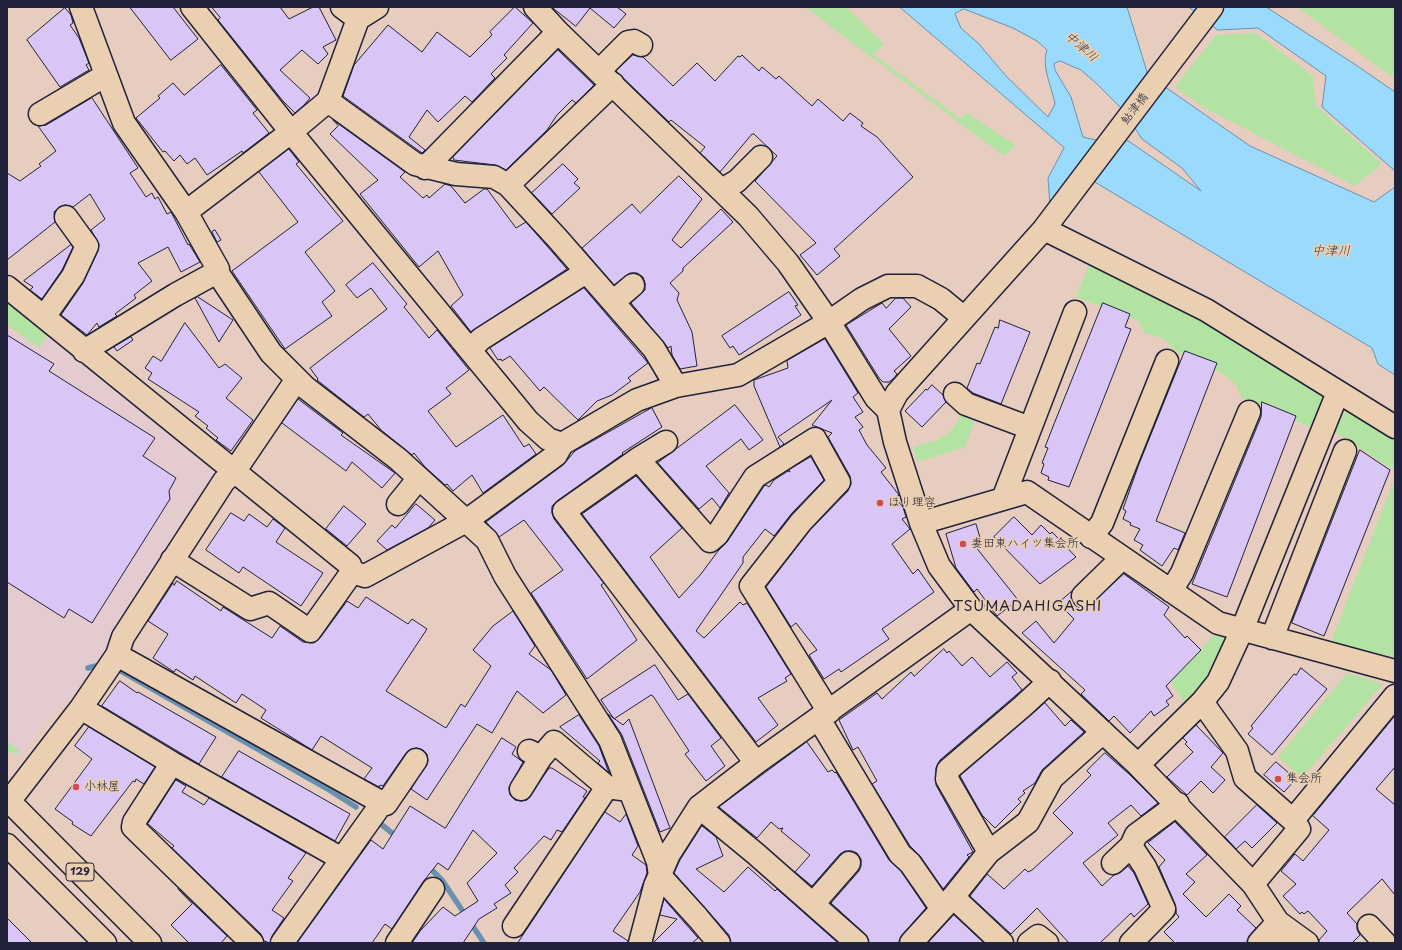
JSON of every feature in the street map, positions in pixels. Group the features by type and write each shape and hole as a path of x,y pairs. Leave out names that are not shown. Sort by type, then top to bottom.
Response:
{"main road":[{"path":"81,7 124,123 186,212 218,269 217,272 271,354 306,388 398,459 487,540 505,576 610,740 658,862 660,876 719,943"},
{"path":"192,7 291,132 471,349 528,421 548,439 562,444"},
{"path":"186,212 291,132 328,101 350,13 377,7"},
{"path":"535,7 558,32 748,216 788,263 829,322 876,398 888,410 895,442 921,523 939,566 971,609 1050,681 1178,804 1253,884 1278,922 1288,943"},
{"name":"鮎津橋","path":"888,410 897,393 1058,212 1212,7"},
{"path":"425,168 467,113 558,32"},
{"path":"508,185 606,77 628,42 634,41 641,45"},
{"path":"40,114 106,75"},
{"path":"328,101 415,164 425,168 456,174 494,177 508,185 654,349 676,386"},
{"path":"722,190 737,181 761,157"},
{"path":"44,317 73,276 87,246 77,224"},
{"path":"1044,229 1206,310 1395,427"},
{"path":"84,351 217,272"},
{"path":"471,349 481,340 586,272"},
{"path":"613,302 633,286"},
{"path":"352,572 366,576 466,521 556,455 562,444 637,400 676,386 738,375 829,322 862,299 888,286 917,286 941,299 964,318"},
{"path":"7,287 84,351 350,565 352,572"},
{"path":"1003,499 1075,312"},
{"path":"1091,536 1102,523 1167,361"},
{"path":"8,801 82,708 117,655 123,637 172,560 224,481 234,472 297,379"},
{"path":"1138,765 1202,702 1218,682 1242,630 1338,392"},
{"path":"955,394 966,404 1030,428"},
{"path":"1171,591 1182,573 1249,412"},
{"path":"638,460 710,541 717,535 755,477 815,439 839,482 802,522 751,586 900,854 947,903 1002,943"},
{"path":"666,442 564,511 756,763"},
{"path":"1272,638 1345,451"},
{"path":"398,504 419,478"},
{"path":"921,523 1027,492 1218,623 1395,671"},
{"path":"1083,596 1122,558"},
{"path":"172,560 250,609 269,603 310,631 352,572"},
{"path":"640,943 660,876 669,854 699,807 756,763 971,609"},
{"path":"117,655 377,800 377,810 282,943"},
{"path":"988,852 946,779 948,770 1050,681"},
{"path":"1293,820 1395,696"},
{"path":"1202,702 1237,751 1245,778 1293,820 1299,829 1253,884"},
{"path":"82,708 172,763 342,859"},
{"path":"911,943 947,903 988,852 1028,822 1052,778 1103,732"},
{"path":"521,789 535,754 554,742 607,787 629,790"},
{"path":"377,806 386,804 416,760"},
{"path":"172,763 134,822 133,827 252,943"},
{"path":"514,926 553,856 607,787"},
{"name":"129","path":"8,801 150,943"},
{"path":"1113,863 1130,846 1136,835 1178,804"},
{"path":"699,807 857,943"},
{"name":"129","path":"7,844 105,943"},
{"path":"1130,846 1145,867 1164,909 1142,936"},
{"path":"813,904 849,863"},
{"path":"397,943 433,889"},
{"path":"1259,943 1278,922"},
{"path":"1278,922 1307,943"},
{"path":"1029,943 1038,936 1047,943"}],"shaded area":[{"path":"7,327 39,348 50,332 215,466 217,477 96,674 84,681 61,709 56,710 20,755 7,751"}],"green space":[{"path":"806,7 846,7 884,44 873,54 961,119 967,113 1015,145 1004,156"},
{"path":"1297,7 1395,7 1395,79"},
{"path":"1256,33 1313,76 1316,106 1382,164 1355,186 1203,107 1175,87 1216,35"},
{"path":"1090,262 1164,295 1326,395 1316,428 1310,427 1243,399 1235,384 1224,374 1174,350 1164,339 1144,332 1137,320 1076,297"},
{"path":"7,294 50,330 39,347 7,325"},
{"path":"962,410 977,414 965,447 917,462 913,447 944,437 954,427"},
{"path":"1352,411 1395,435 1395,471 1330,429 1339,418"},
{"path":"1395,477 1395,658 1331,642"},
{"path":"1214,635 1227,638 1212,677 1186,705 1170,681"},
{"path":"1347,673 1383,684 1302,778 1278,757"},
{"path":"7,741 20,752 15,754 7,750"}],"water":[{"name":"中津川","path":"900,7 1127,7 1148,75 1250,146 1374,202 1395,187 1395,375 1378,364 1372,348 1078,172 1050,206 1048,178 1064,148","holes":["964,9 1013,28 1037,41 1047,50 1045,57 1046,70 1055,104 1048,117 1006,76 978,43 961,28 955,14","1060,61 1081,70 1097,84 1123,110 1142,139 1182,168 1201,191 1130,142 1112,134 1096,140 1083,137 1071,97 1055,70 1054,64"]},
{"path":"1189,7 1266,7 1395,92 1395,171 1322,107 1326,76 1258,28 1218,30"}],"building":[{"path":"130,7 173,7 198,39 171,60"},
{"path":"212,7 280,7 289,19 313,7 319,7 336,40 323,47 328,54 318,64 302,50 280,70 310,98 295,113 283,101 218,20 220,18"},
{"path":"515,7 533,23 504,55 507,58 491,74 495,78 472,102 465,96 438,122 427,110 409,137 425,150 422,153 343,96 354,65 388,25 422,52 437,32 470,57 492,35 490,32"},
{"path":"552,7 617,7 626,14 614,28 590,8 576,26"},
{"path":"65,8 71,15 73,23 70,25 79,38 89,63 86,65 89,70 60,87 27,40"},
{"path":"558,50 594,85 576,103 572,100 557,115 547,130 506,170 495,165 454,160 453,157"},
{"path":"633,55 643,57 673,86 697,63 715,81 738,56 740,57 742,55 759,71 762,67 776,79 779,76 812,106 818,99 843,121 850,113 863,123 861,126 877,137 913,177 834,249 840,256 817,275 800,255 816,243 755,181 777,156 754,134 752,134 720,172 700,153 705,147 671,120 669,122 616,71"},
{"path":"221,65 257,110 253,113 269,133 243,153 242,151 207,175 195,158 187,164 180,155 174,161 165,151 163,152 136,118 160,98 158,96 173,83 184,95"},
{"path":"92,98 138,168 130,173 146,197 152,193 155,199 158,197 167,214 171,212 188,245 189,244 200,262 181,272 168,247 138,263 152,281 134,295 136,298 115,314 117,316 99,327 97,323 87,335 61,315 83,283 98,251 99,244 91,230 105,219 90,194 73,207 65,205 59,207 54,212 55,222 7,260 7,173 20,181 41,166 39,164 56,151 38,126 46,125"},
{"path":"333,120 405,172 400,177 423,198 427,195 429,198 445,184 451,186 465,203 484,189 487,189 516,228 526,222 567,269 471,332 451,306 463,295 438,251 419,267 360,194 378,180 330,134 338,126"},
{"path":"289,149 299,162 296,164 343,221 305,252 335,291 322,302 332,316 285,349 232,271 298,222 259,172"},
{"path":"563,164 578,179 574,183 580,188 552,214 532,193"},
{"path":"679,176 702,199 672,240 681,248 721,209 733,222 683,268 683,271 670,283 679,293 677,300 692,332 697,366 680,369 672,355 671,346 668,348 631,303 645,290 643,277 637,273 630,273 614,285 582,248 632,204 640,213"},
{"path":"215,230 221,240 217,242 212,232"},
{"path":"71,245 73,247 62,270 42,299 30,290 33,287 24,281"},
{"path":"373,263 407,304 404,307 429,338 437,330 469,370 446,388 451,394 428,411 456,447 503,415 524,447 529,444 536,454 483,493 472,475 453,491 447,484 445,485 425,467 414,453 412,455 381,430 368,414 364,417 317,380 318,379 310,368 387,309 371,288 357,298 346,285"},
{"path":"584,288 648,363 628,378 631,381 612,395 597,401 578,420 544,387 540,391 510,356 502,361 501,359 498,360 490,348"},
{"path":"789,292 798,305 795,306 801,315 739,355 733,346 730,348 722,336"},
{"path":"198,297 233,320 219,342 195,298"},
{"path":"896,298 903,298 911,307 889,329 911,356 894,371 897,374 894,378 889,382 883,382 846,325 882,303 886,308"},
{"path":"1103,303 1130,314 1125,327 1131,329 1069,487 1048,480 1049,477 1041,473 1044,464 1042,463 1048,448 1045,447"},
{"path":"1000,320 1030,332 1001,404 973,393 967,388 977,363 980,364 995,327 998,328"},
{"path":"185,323 219,368 225,364 242,378 226,398 253,420 231,451 216,440 218,438 206,428 208,426 195,416 199,412 148,379 152,373 145,368 153,356 161,361"},
{"path":"7,335 54,364 49,371 155,438 143,456 176,478 169,491 170,499 92,623 69,609 64,618 7,582"},
{"path":"131,337 133,340 117,351 114,347"},
{"path":"825,339 858,393 853,397 863,412 855,417 863,427 859,430 867,445 886,468 881,472 899,495 895,498 903,507 906,517 902,519 910,529 892,544 913,574 918,569 934,592 882,629 889,639 841,672 839,669 824,679 809,655 817,650 796,623 791,627 766,587 810,530 848,491 851,484 850,476 828,437 832,433 812,425 832,400 778,437 784,444 780,447 754,386 754,380 788,368 787,361"},
{"path":"1185,351 1217,363 1156,521 1185,533 1178,550 1174,548 1162,566 1140,550 1143,545 1134,540 1140,529 1130,525 1131,523 1123,519 1126,511 1123,509 1139,464"},
{"path":"932,385 943,395 946,402 922,427 905,411 926,389 927,390"},
{"path":"298,399 343,433 341,435 395,473 382,488 352,462 346,471 282,423"},
{"path":"1262,402 1296,416 1227,597 1192,584 1261,417"},
{"path":"735,405 763,440 749,450 741,439 706,466 729,493 720,508 712,498 699,509 658,463"},
{"path":"652,408 662,427 622,453 623,454 552,506 554,519 604,583 601,585 637,640 587,679 531,593 563,570 524,520 499,537 486,522 563,465 575,451"},
{"path":"1360,450 1390,470 1324,636 1292,623"},
{"path":"811,457 824,480 792,513 774,536 765,529 743,557 743,563 696,631 704,638 740,602 743,605 747,603 791,674 785,678 787,681 758,698 778,725 756,742 582,514 636,476 682,528 650,557 679,598 727,542 764,486 766,485 769,487 774,480 788,471 790,472 789,470"},
{"path":"416,504 435,520 428,528 387,550 377,541 392,525 395,528"},
{"path":"344,506 366,524 347,546 326,529"},
{"path":"231,513 244,521 249,514 267,527 273,519 285,528 276,542 323,573 301,606 243,567 239,573 206,550"},
{"path":"1014,517 1032,535 1041,525 1050,534 1052,532 1076,557 1040,584 994,537"},
{"path":"976,524 981,541 975,546 1018,600 997,616 977,589 974,592 956,568 946,534"},
{"path":"1124,574 1169,607 1164,615 1185,638 1187,636 1201,650 1166,686 1173,696 1166,701 1169,705 1154,716 1151,711 1130,733 1114,716 1109,721 1081,694 1085,690 1022,633 1036,621 1054,643 1074,619 1058,603 1072,591 1071,599 1074,604 1079,608 1086,608"},
{"path":"177,581 221,611 223,607 272,638 280,626 303,642 314,643 320,638 347,601 358,608 366,597 408,624 412,619 427,629 386,691 446,728 461,704 465,707 491,666 473,650 493,626 513,611 535,646 529,654 551,670 566,695 543,713 517,691 492,733 477,724 427,800 411,789 428,761 427,754 423,750 417,748 411,749 406,753 383,786 380,785 379,787 364,779 372,768 321,736 312,750 261,718 266,710 242,694 236,703 195,676 193,680 176,669 174,672 153,658 168,634 148,621 173,583 174,585"},
{"path":"944,649 947,653 949,651 962,666 972,657 990,677 1007,662 1017,673 1012,677 1022,690 940,760 936,768 936,785 973,852 967,855 969,857 943,889 920,856 910,846 872,784 877,781 858,747 853,750 839,720 877,693 882,699 911,672 914,676"},
{"path":"655,665 678,700 688,694 721,738 711,746 725,766 706,781 685,754 689,751 653,696 651,695 614,719 601,700"},
{"path":"1301,668 1327,689 1272,755 1248,734 1253,728 1251,726 1294,674 1296,675"},
{"path":"120,681 137,693 138,692 216,737 199,764 102,706"},
{"path":"1045,703 1065,726 1071,720 1084,732 1042,770 1035,783 1023,791 1025,793 1018,799 1021,802 995,828 982,815 960,776"},
{"path":"608,714 623,725 629,719 670,828 660,832 622,735"},
{"path":"579,715 599,746 609,773 598,763 600,761 560,727"},
{"path":"1395,716 1395,767 1376,789 1395,805 1395,895 1382,879 1347,913 1357,924 1357,929 1360,935 1352,943 1319,943 1319,940 1327,931 1308,911 1304,914 1302,912 1300,914 1283,896 1296,884 1281,871 1295,854 1303,861 1329,830 1313,816"},
{"path":"1196,725 1223,753 1211,767 1225,780 1213,793 1201,781 1187,795 1167,777 1193,752 1185,744 1187,742 1183,738"},
{"path":"89,727 155,767 144,784 136,779 135,782 133,781 91,836 72,824 73,822 55,809 92,759 75,746"},
{"path":"502,738 516,747 512,754 523,762 509,788 510,795 515,800 527,800 549,768 552,768 587,791 583,797 585,798 562,832 557,830 551,840 544,836 514,868 518,872 505,885 511,893 494,904 497,908 479,919 463,943 412,943 420,931 443,907 455,916 478,901 467,883 497,853 473,830 448,870 438,863 423,882 392,929 385,924 372,943 297,943 371,840 383,849 410,806 445,828"},
{"path":"807,742 828,772 832,770 835,773 836,772 889,860 901,871 926,908 902,935 899,943 869,943 865,934 831,903 859,871 861,859 857,853 845,851 840,854 812,886 795,872 810,855 781,831 783,828 779,829 771,822 757,838 719,807"},
{"path":"239,751 350,814 335,841 222,777"},
{"path":"1105,753 1158,803 1141,816 1131,805 1108,823 1118,835 1083,863 1102,886 1114,875 1121,872 1128,866 1134,873 1148,904 1134,917 1131,913 1100,943 1069,943 1037,908 1011,934 970,896 987,874 1004,889 1025,869 1028,872 1032,870 1073,833 1053,813 1091,775 1087,771"},
{"name":"集会所","path":"1276,762 1296,779 1284,792 1264,775"},
{"path":"176,780 186,786 182,792 204,805 209,798 306,853 288,878 293,881 272,910 284,918 272,936 270,943 264,941 261,934 172,848 174,846 148,824"},
{"path":"1257,805 1277,823 1252,848 1245,841 1236,849 1225,837"},
{"path":"605,812 620,822 626,814 638,846 632,855 646,865 647,873 640,892 613,931 628,941 628,943 518,943"},
{"path":"1175,822 1207,855 1186,874 1195,882 1183,894 1206,917 1229,894 1241,906 1237,910 1256,928 1250,935 1247,943 1175,943 1164,932 1179,917 1176,913 1175,904 1159,867 1165,860 1148,843"},
{"path":"702,826 716,837 723,856 696,869 724,892 748,867 775,891 777,889 838,943 731,943 729,935 674,873 680,860"},
{"path":"178,889 227,936 221,943 189,943 171,925 192,904"},
{"path":"664,899 698,938 692,943 653,943 677,919 660,915"},
{"path":"954,915 984,943 928,943"},
{"path":"7,918 32,943 7,943"}],"waterway":[{"path":"88,668 100,665"},
{"path":"121,671 326,788 356,807"},
{"path":"382,825 397,837"},
{"path":"427,865 442,880 484,943"}],"place":[{"name":"ほり理容","path":"880,503"},
{"name":"妻田東ハイツ集会所","path":"963,544"},
{"name":"集会所","path":"1278,779"},
{"name":"小林屋","path":"76,787"}],"district":[{"name":"TSUMADAHIGASHI","path":"1028,607"}]}
